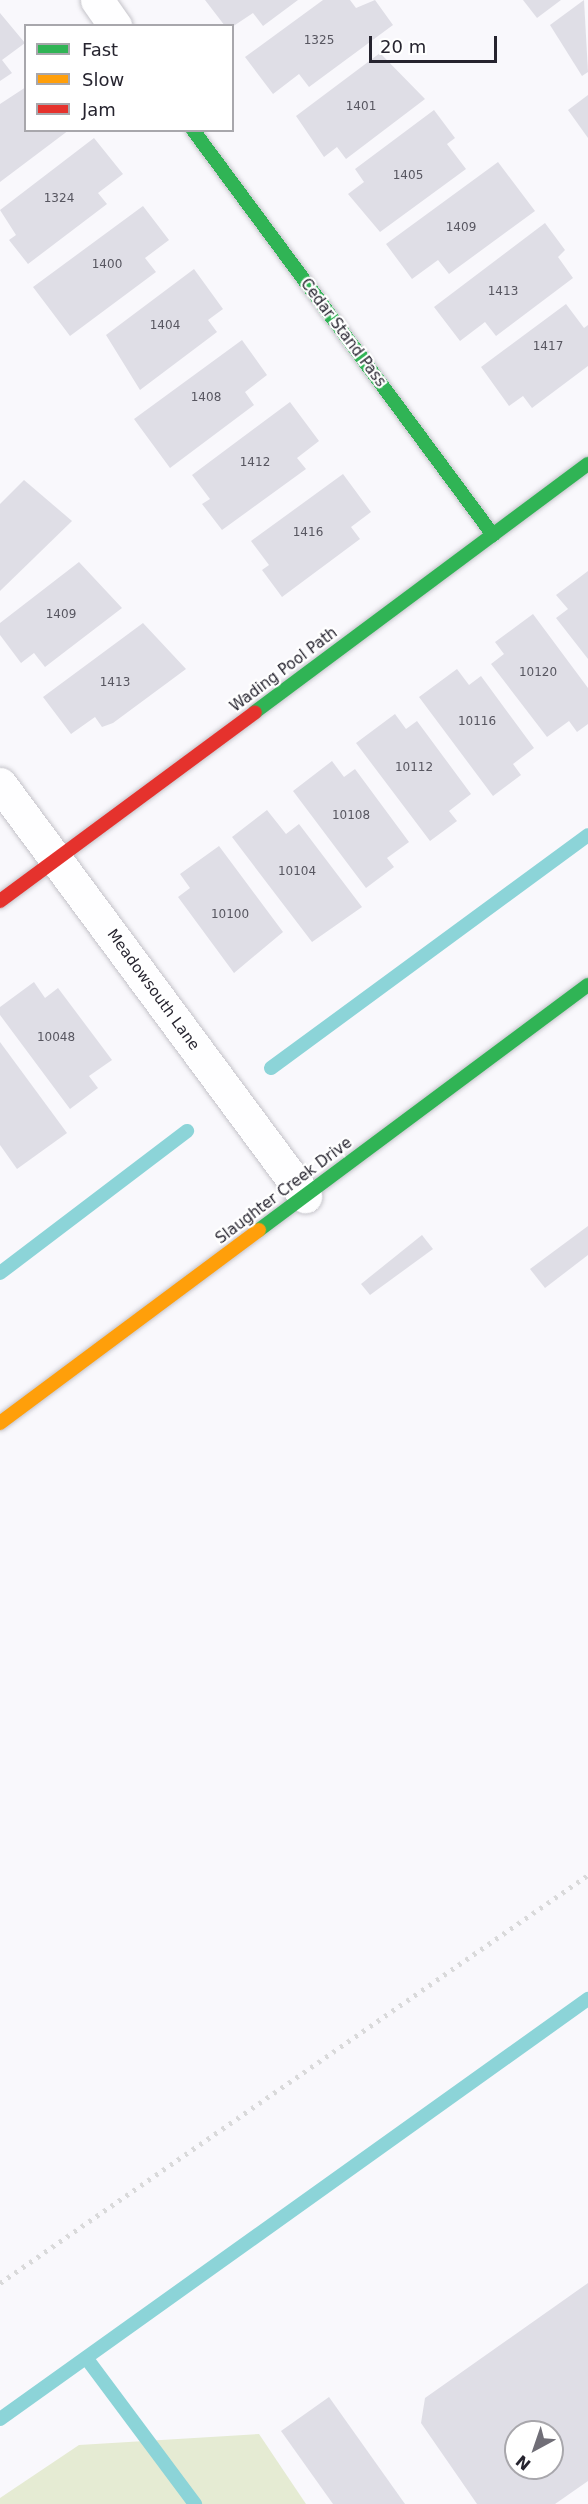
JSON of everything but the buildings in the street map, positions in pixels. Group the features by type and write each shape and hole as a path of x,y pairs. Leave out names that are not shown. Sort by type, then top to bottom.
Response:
{"street":[{"path":"97,0 115,24"},
{"name":"Cedar Stand Pass","path":"194,132 494,535"},
{"name":"Wading Pool Path","path":"0,901 588,464"},
{"name":"Meadowsouth Lane","path":"0,784 305,1196"},
{"name":"Slaughter Creek Drive","path":"0,1423 588,985"}],"green space":[{"path":"259,2434 306,2504 0,2504 0,2498 79,2445"}],"waterway":[{"path":"271,1068 588,835"},
{"path":"0,1273 187,1131"},
{"path":"0,2419 588,1999"},
{"path":"87,2359 195,2504"}],"railway":[{"path":"0,2283 588,1875"}],"traffic: fast":[{"path":"194,132 493,535"},
{"path":"255,712 588,464"},
{"path":"259,1230 588,985"}],"traffic: slow":[{"path":"0,1423 259,1230"}],"traffic: jam":[{"path":"0,901 255,712"}]}
